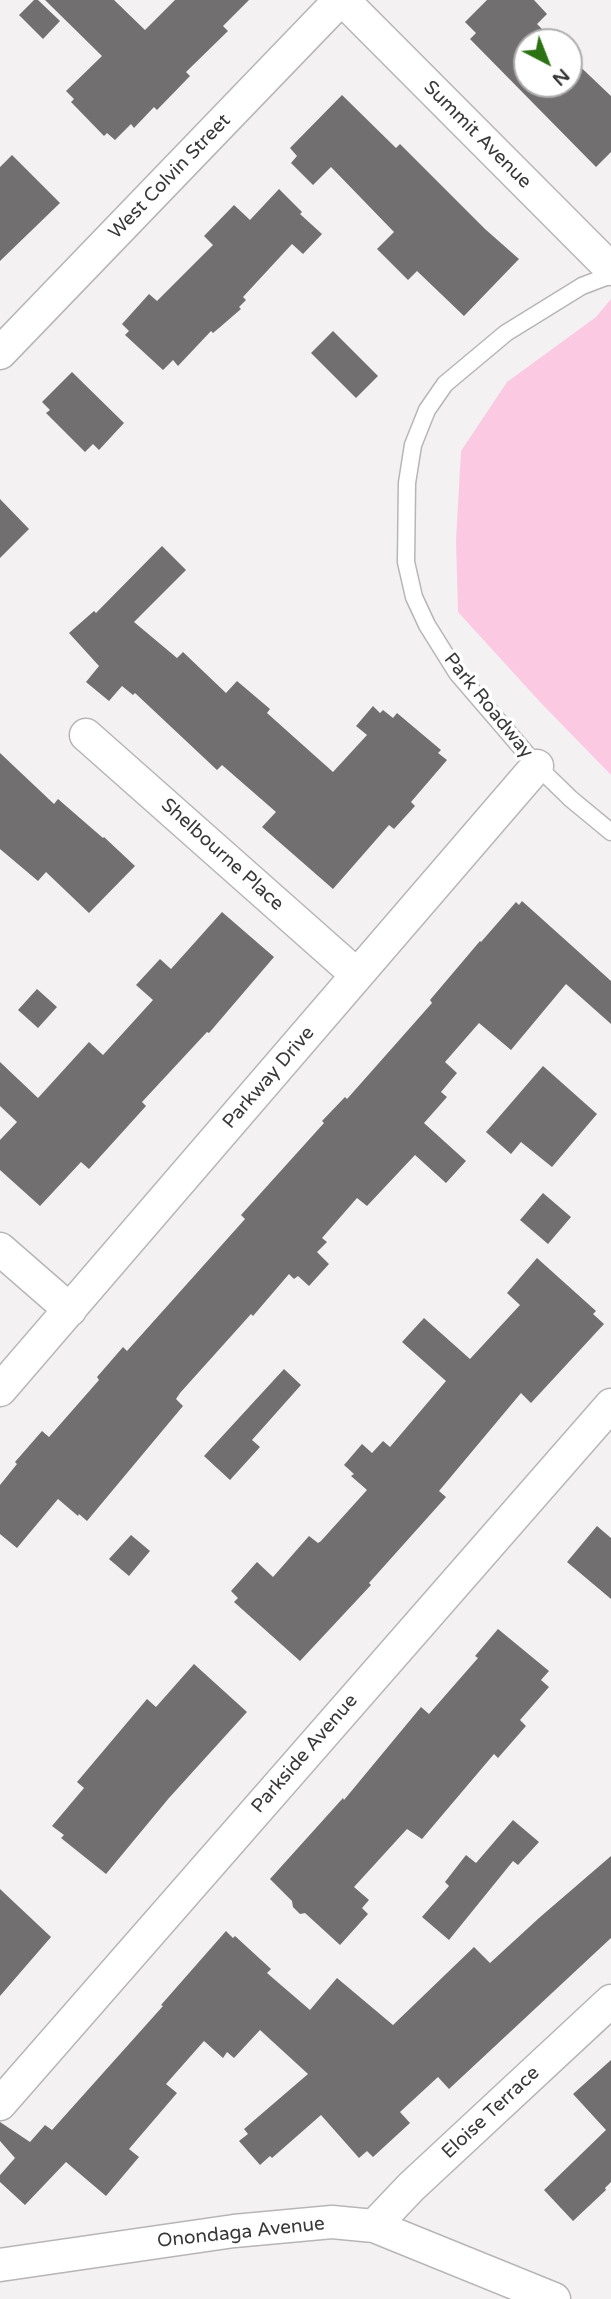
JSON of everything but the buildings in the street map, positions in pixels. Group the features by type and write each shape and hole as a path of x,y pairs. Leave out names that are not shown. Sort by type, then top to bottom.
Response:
{"street":[{"name":"Summit Avenue","path":"341,0 611,269"},
{"name":"West Colvin Street","path":"0,353 341,0"},
{"name":"Shelbourne Place","path":"86,735 357,975"},
{"name":"Parkway Drive","path":"0,1390 537,766"},
{"path":"0,1249 70,1310"},
{"name":"Parkside Avenue","path":"0,2104 611,1405"},
{"name":"Eloise Terrace","path":"373,2226 411,2187 611,2001"},
{"name":"Onondaga Avenue","path":"0,2264 234,2231 332,2222 373,2226 554,2299"}],"lane":[{"name":"Park Roadway","path":"611,275 582,286 506,333 445,384 427,410 413,445 407,483 406,562 414,597 427,625 457,673 537,766 611,832"}],"shaded area":[{"path":"611,299 611,775 458,612 456,540 461,451 507,382 596,317"}]}
